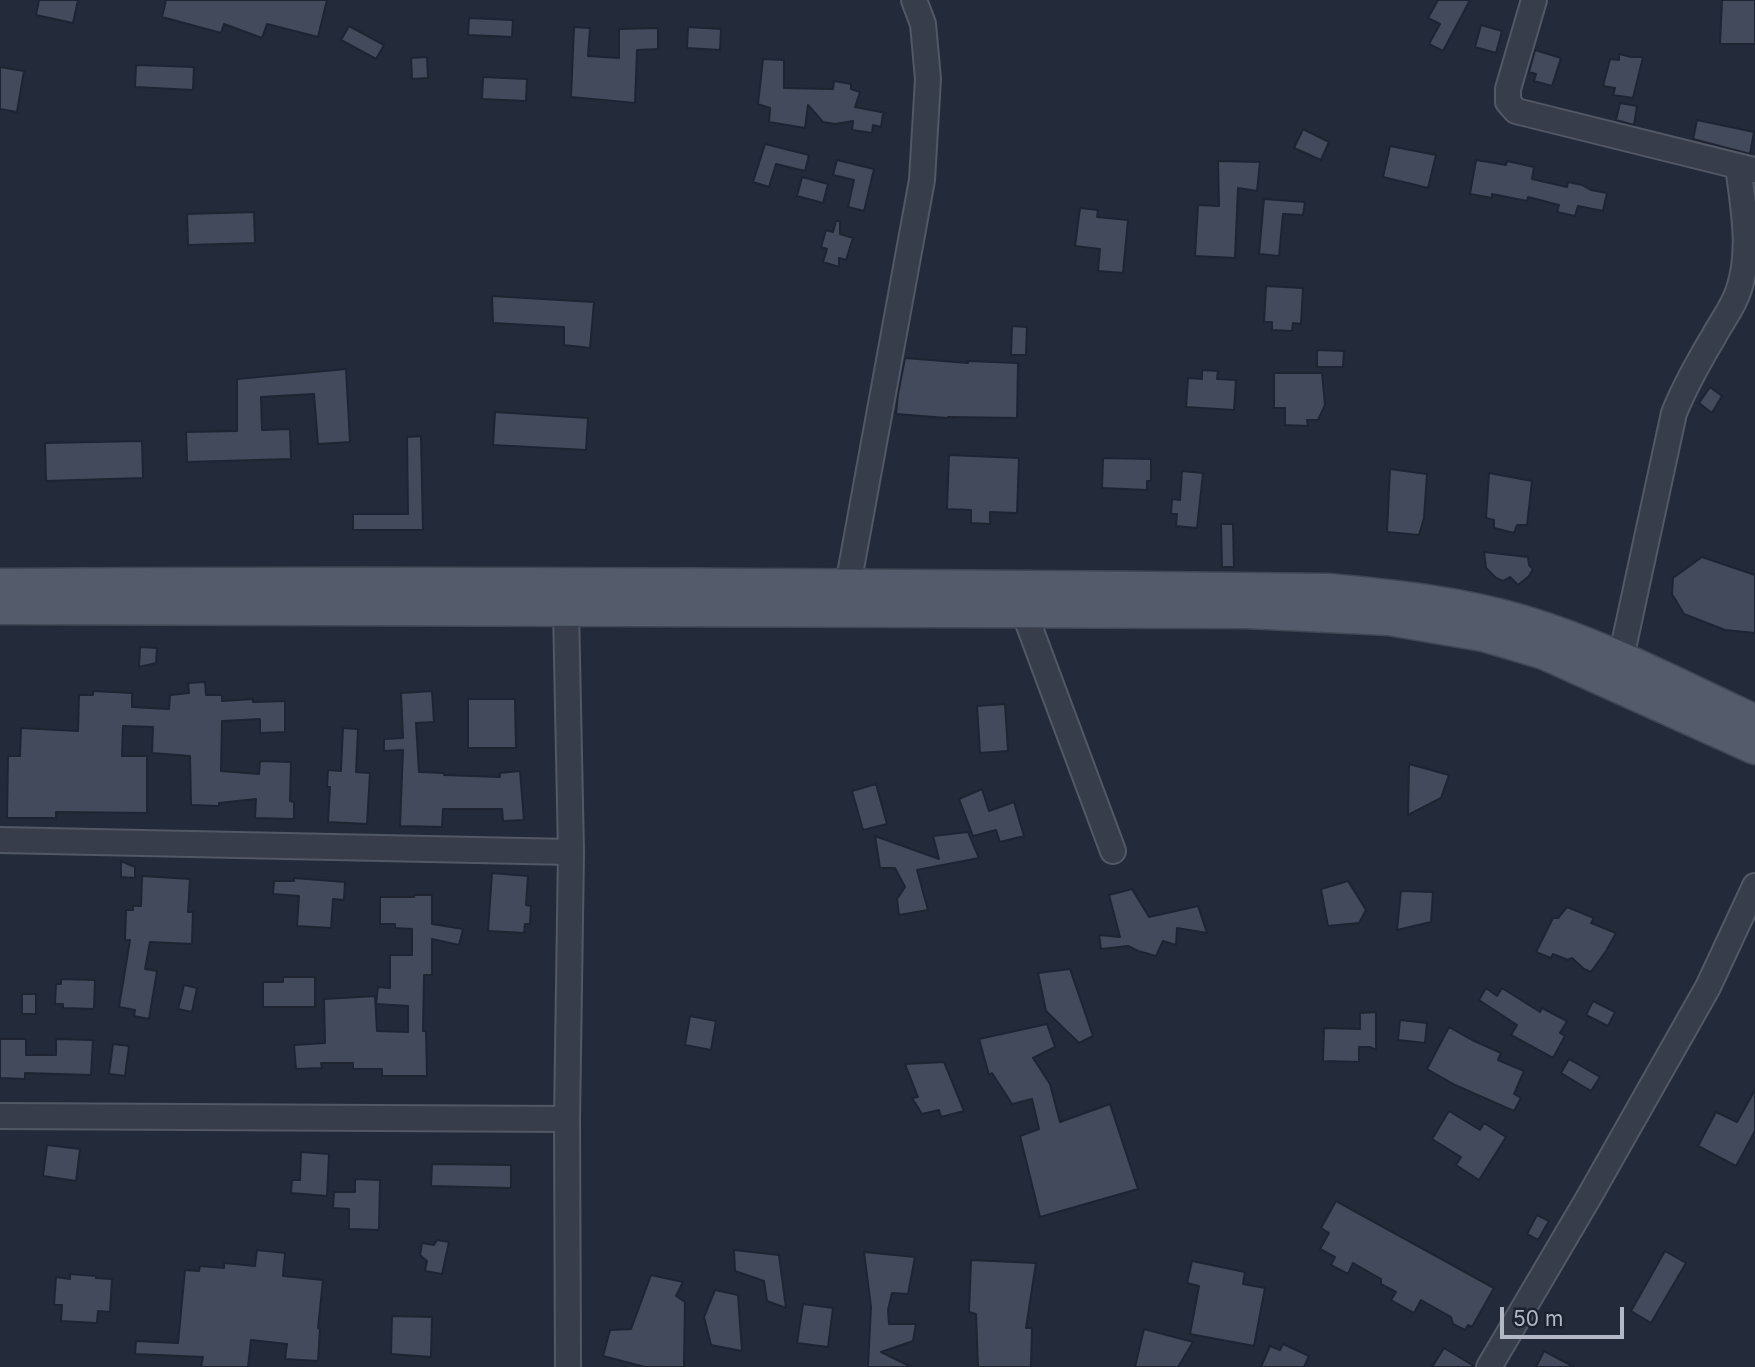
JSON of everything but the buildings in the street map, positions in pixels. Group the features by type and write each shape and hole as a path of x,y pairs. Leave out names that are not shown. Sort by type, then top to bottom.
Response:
{"main road":[{"path":"0,585 848,585 1024,599 1389,620 1483,635 1544,653 1755,748"},
{"path":"0,608 566,610 1328,590 1402,597 1465,607 1523,622 1577,640 1755,721"}],"street":[{"path":"848,585 922,180 928,79 923,24 914,0"},
{"path":"1534,0 1508,89 1507,102 1516,111 1746,168 1745,262 1739,290 1674,413 1620,659"},
{"path":"1024,599 1113,851"},
{"path":"566,610 571,852 567,1119 568,1367"},
{"path":"0,840 571,852"},
{"path":"1489,1367 1590,1197 1708,987 1755,886"},
{"path":"0,1116 567,1119"}]}
